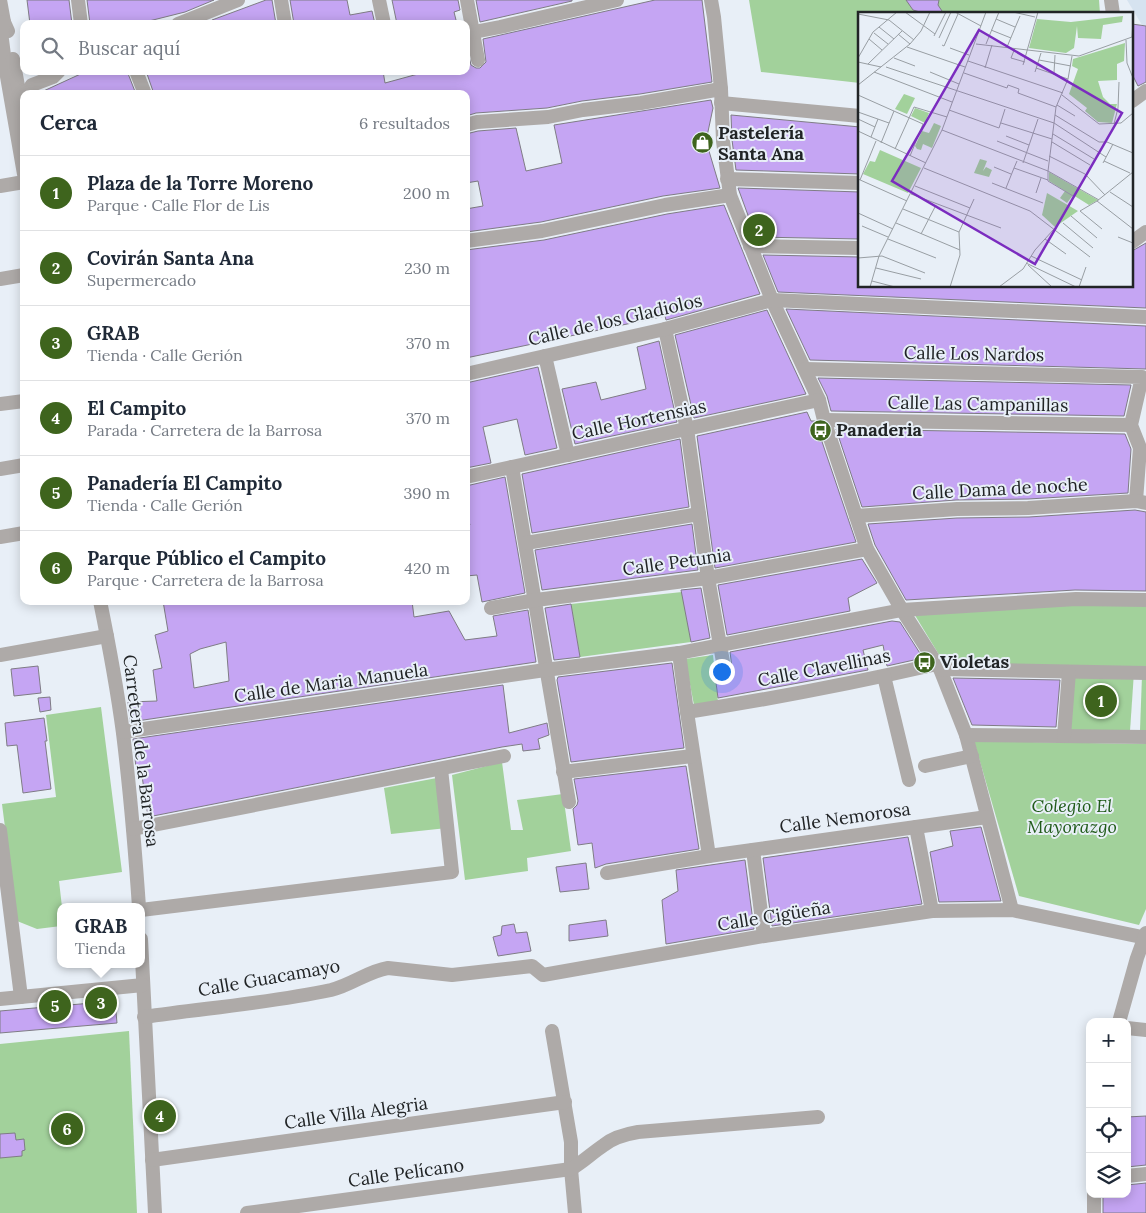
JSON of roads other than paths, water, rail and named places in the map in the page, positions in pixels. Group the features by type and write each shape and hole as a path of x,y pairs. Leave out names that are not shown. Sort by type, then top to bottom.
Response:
{"street":[{"path":"0,0 20,92"},
{"path":"78,0 80,20"},
{"path":"187,20 224,3 238,0"},
{"path":"281,0 284,20"},
{"path":"379,0 383,20"},
{"path":"467,0 478,60"},
{"path":"474,32 600,1 617,0"},
{"path":"711,0 730,195 772,300 819,400 867,549 902,610 939,666 966,735 1012,910"},
{"path":"4,22 1,32 20,151"},
{"path":"12,54 20,62"},
{"path":"6,70 29,90 55,75"},
{"path":"138,75 143,90"},
{"path":"470,124 548,117 583,110 641,103 721,96 858,116"},
{"path":"727,179 858,183"},
{"path":"0,186 20,183"},
{"path":"470,240 542,231 666,205 730,195"},
{"path":"1134,241 1146,232"},
{"path":"750,246 858,248"},
{"path":"0,279 20,276"},
{"name":"Calle de los Gladiolos","path":"470,373 665,328 772,300 1146,317"},
{"path":"665,328 688,429 698,514 725,673"},
{"path":"545,356 568,455"},
{"name":"Calle Los Nardos","path":"805,369 1142,377 1131,426"},
{"name":"Calle Hortensias","path":"470,476 819,400"},
{"path":"0,404 20,402"},
{"name":"Calle Las Campanillas","path":"824,420 1131,426"},
{"path":"1131,426 1140,448 1141,502"},
{"path":"0,469 20,466"},
{"path":"512,466 569,802"},
{"name":"Calle Dama de noche","path":"856,516 957,509 1028,508 1141,502"},
{"path":"526,543 698,514"},
{"path":"0,537 20,534"},
{"name":"Calle Petunia","path":"491,608 536,600 708,578 867,549"},
{"name":"Calle de Maria Manuela","path":"123,732 546,670 679,653 902,610 1076,599 1146,600"},
{"name":"Carretera de la Barrosa","path":"101,605 123,732 140,903"},
{"path":"0,655 107,636"},
{"path":"679,653 692,756 709,856"},
{"name":"Calle Clavellinas","path":"687,712 740,704 939,666 1069,672 1142,673"},
{"path":"1064,736 1069,672"},
{"path":"884,676 909,780"},
{"path":"966,735 1146,737"},
{"path":"133,829 504,756"},
{"path":"563,772 692,756"},
{"path":"925,766 972,756"},
{"path":"145,907 452,872 441,769"},
{"name":"Calle Nemorosa","path":"606,873 709,856 987,816"},
{"path":"916,827 932,911"},
{"path":"0,830 21,997"},
{"path":"753,850 764,936"},
{"name":"Calle Cigüeña","path":"543,974 764,936 932,911 1012,910 1145,936"},
{"path":"1120,1018 1125,996 1145,936"},
{"name":"Calle Guacamayo","path":"144,1017 309,994 347,986 378,970 388,968 452,975 532,966 543,974"},
{"path":"142,968 155,1213"},
{"path":"0,999 143,985"},
{"path":"1131,1028 1146,1030"},
{"path":"552,1032 571,1142 571,1169 575,1213"},
{"name":"Calle Villa Alegria","path":"152,1160 565,1102"},
{"path":"571,1169 584,1162 605,1144 620,1136 638,1132 818,1117"},
{"name":"Calle Pelícano","path":"247,1213 344,1207 571,1169"},
{"path":"1131,1176 1146,1174"},
{"path":"1094,1198 1094,1213"}],"place":[{"name":"Pastelería Santa Ana","path":"702,143"},
{"name":"Covirán Santa Ana","path":"759,230"},
{"name":"Panaderia","path":"820,430"},
{"name":"Violetas","path":"924,662"},
{"name":"Plaza de la Torre Moreno","path":"1101,701"},
{"name":"GRAB","path":"101,1003"},
{"name":"Panadería El Campito","path":"55,1006"},
{"name":"El Campito","path":"160,1116"},
{"name":"Parque Público el Campito","path":"67,1129"}],"park label":[{"name":"Colegio El Mayorazgo","path":"1072,816"}]}
